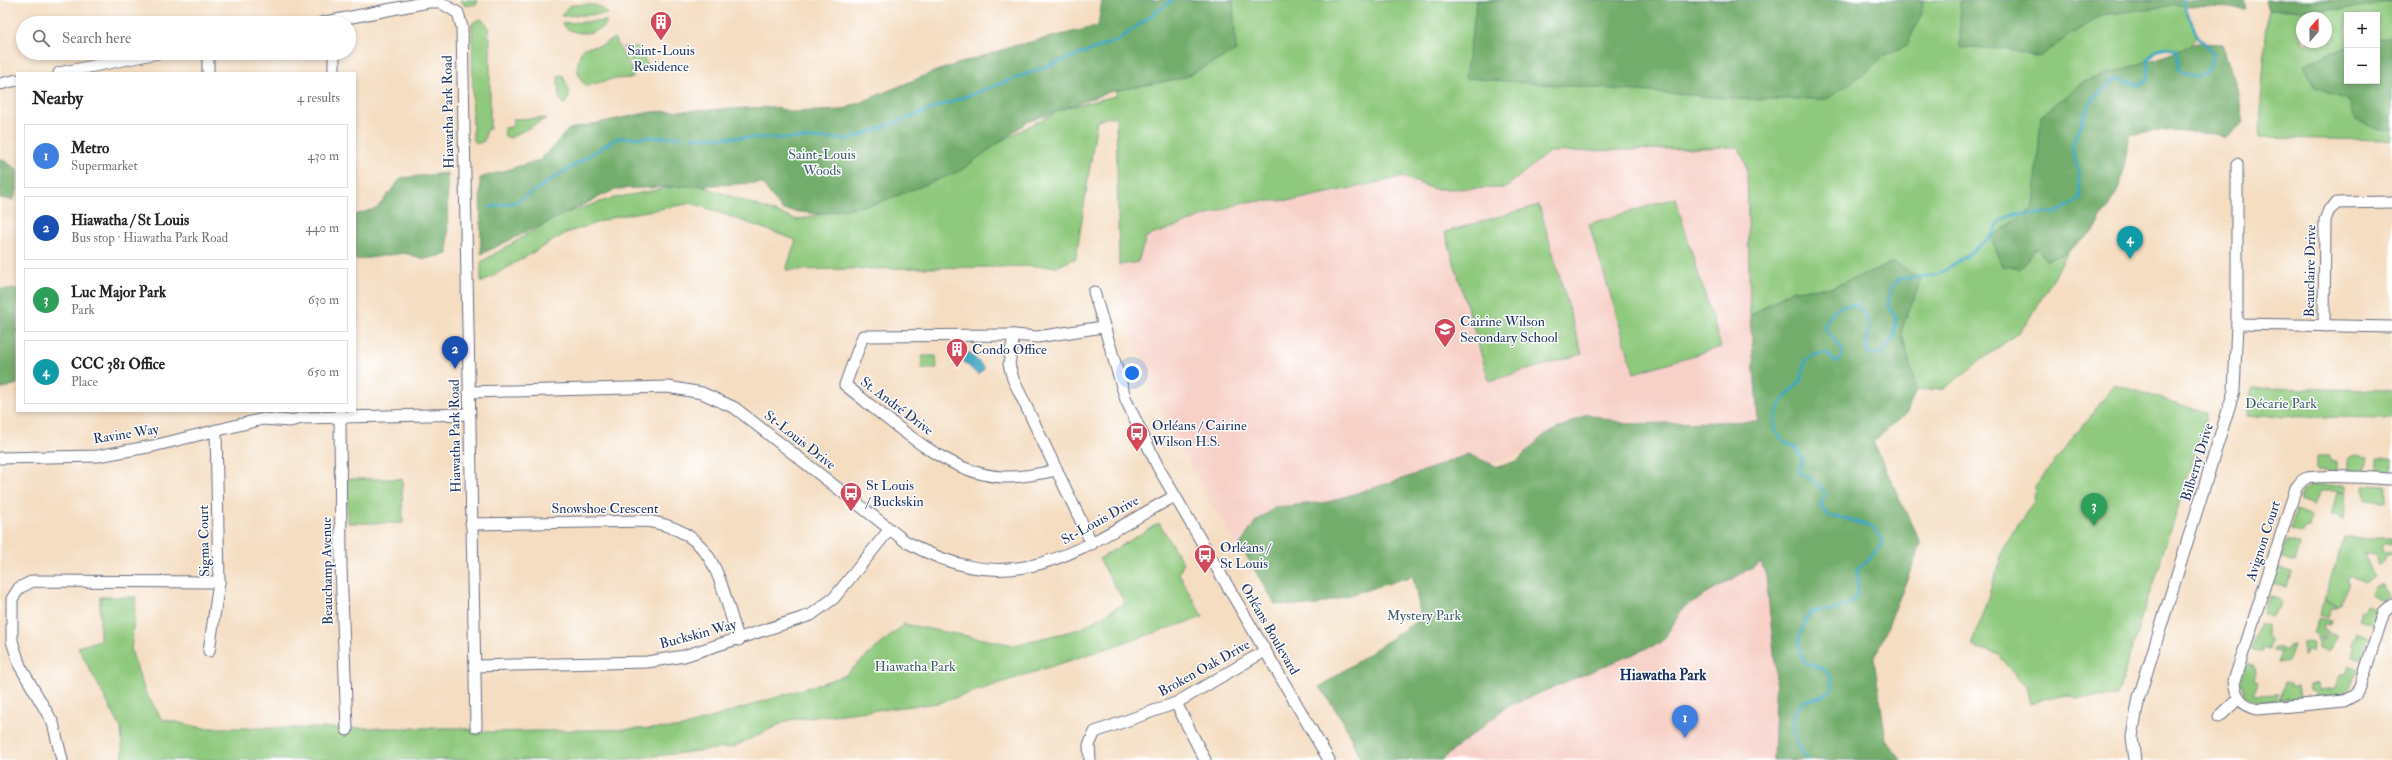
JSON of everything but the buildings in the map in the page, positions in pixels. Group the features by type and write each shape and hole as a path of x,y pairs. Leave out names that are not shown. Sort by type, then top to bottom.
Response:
{"street":[{"name":"Hiawatha Park Road","path":"356,17 428,2 440,2 449,6 458,13 462,27 476,727"},
{"path":"70,72 82,71 128,60"},
{"path":"208,60 208,72"},
{"path":"334,60 334,72"},
{"path":"0,84 16,80"},
{"name":"Bilberry Drive","path":"2134,760 2132,737 2139,697 2234,391 2237,324 2236,164"},
{"name":"Beauclaire Drive","path":"2324,326 2325,220 2329,210 2337,203 2392,202"},
{"name":"Orléans Boulevard","path":"1094,292 1103,327 1126,400 1175,496 1329,760"},
{"path":"2237,324 2392,327"},
{"name":"St. André Drive","path":"1056,470 1038,474 1003,477 979,474 945,459 925,446 845,385 863,336 1014,335 1038,337 1103,327"},
{"path":"1014,335 1009,364 1013,379 1092,544"},
{"name":"St-Louis Drive","path":"469,392 668,387 686,389 713,397 744,415 889,530 932,555 978,568 1026,567 1050,562 1092,544 1175,496"},
{"name":"Ravine Way","path":"0,458 70,458 83,455 92,457 140,449 263,419 290,421 340,414 469,414"},
{"name":"Beauchamp Avenue","path":"340,414 342,566 347,730"},
{"name":"Sigma Court","path":"209,650 219,582 216,430"},
{"name":"Avignon Court","path":"2238,699 2235,692 2234,681 2296,488 2300,482 2306,478 2392,479"},
{"name":"Snowshoe Crescent","path":"471,524 647,521 666,524 682,530 702,546 715,567 739,640"},
{"name":"Buckskin Way","path":"474,666 647,662 684,656 739,640 811,615 823,607 847,583 889,530"},
{"path":"62,760 53,723 20,666 14,650 11,612 16,591 23,585 33,582 219,582"},
{"path":"2219,717 2238,699 2245,705 2258,709 2344,701 2355,695 2360,687 2384,612 2392,605"},
{"name":"Broken Oak Drive","path":"1090,760 1089,745 1095,732 1176,703 1265,651"},
{"path":"1176,703 1205,760"}],"shaded area":[{"name":"Cairine Wilson Secondary School","path":"1740,147 1747,166 1750,316 1758,421 1547,445 1237,548 1166,422 1149,382 1123,302 1119,265 1138,262 1146,237 1244,202 1295,200 1403,177 1434,189 1505,188 1548,152"},
{"path":"1761,562 1766,576 1776,673 1773,760 1441,760 1505,707 1662,642 1683,608"}],"green space":[{"path":"461,0 477,0 477,4 465,6"},
{"name":"Saint-Louis Woods","path":"1102,0 1233,0 1236,51 1183,78 1109,92 1027,122 960,171 878,203 819,214 782,210 762,183 616,189 481,254 480,178 540,160 569,129 651,112 772,107 793,112 842,110 936,71 1014,46 1098,26"},
{"path":"1115,0 2182,0 2197,35 2179,70 2177,51 2168,47 2158,49 2148,59 2148,71 2034,207 2003,229 2020,269 2036,249 2046,259 2068,251 2034,312 2019,332 1943,389 1916,390 1901,331 1921,279 1821,303 1785,294 1750,316 1747,167 1739,147 1549,152 1505,188 1434,189 1403,177 1295,200 1244,202 1146,237 1138,262 1119,265 1116,116 1097,120 1076,258 1058,266 786,270 796,240 692,203 614,217 566,233 481,283 481,262 558,216 609,199 694,183 797,220 898,194 1064,108 1116,96"},
{"path":"1477,0 1923,0 1922,13 1907,45 1883,56 1869,70 1827,99 1742,99 1465,78"},
{"path":"1960,0 2244,0 2246,9 2177,5 2101,15 2039,57 2010,49 1960,48"},
{"path":"2265,0 2392,1 2344,9 2268,10"},
{"path":"2392,1 2392,140 2258,138 2268,10 2344,9"},
{"path":"569,6 597,6 605,10 608,14 561,16"},
{"path":"481,19 488,26 488,36 490,37 490,129 487,129 484,141 477,144 473,139 472,24"},
{"path":"607,21 604,26 598,30 585,33 571,31 562,23"},
{"path":"2392,36 2392,129 2379,130 2356,120 2347,100 2315,88 2304,65 2329,53 2344,48 2344,84 2380,84 2380,38"},
{"path":"614,38 633,72 633,78 612,79 586,86 582,82 578,73 579,58 583,48 603,45"},
{"path":"2197,43 2222,44 2236,85 2244,122 2226,138 2216,134 2155,130 2130,135 2120,187 2093,231 2068,251 2046,260 2036,249 2020,269 2003,266 1991,238 2034,207 2041,116 2083,82 2167,55"},
{"path":"623,47 641,47 648,68 634,68"},
{"path":"563,75 569,90 569,97 564,104 559,98 558,76"},
{"path":"547,118 510,138 505,136 504,128 512,127 513,119"},
{"path":"0,158 16,168 16,193 13,200 0,198"},
{"path":"447,173 448,254 425,259 404,253 356,260 356,215 377,208 401,178"},
{"path":"1675,198 1721,347 1634,373 1589,224"},
{"path":"1539,205 1582,354 1489,381 1445,232"},
{"name":"Mystery Park","path":"1894,262 1921,279 1901,331 1916,390 1907,412 1873,442 1921,545 1874,660 1886,740 1901,760 1773,760 1776,672 1766,576 1761,562 1683,608 1662,642 1506,707 1441,760 1361,760 1343,721 1320,687 1421,618 1413,576 1313,606 1275,604 1240,545 1255,522 1276,507 1328,502 1408,477 1468,454 1498,467 1517,461 1544,435 1588,414 1626,424 1758,421 1750,316 1793,290 1833,287"},
{"path":"0,289 16,289 16,384 0,389"},
{"path":"922,356 936,356 937,369 922,369"},
{"path":"2115,384 2207,413 2117,696 2076,698 2066,695 2030,703 2026,687 1999,655 1972,646 2005,545 2034,501 2035,487"},
{"name":"Décarie Park","path":"2252,388 2392,390 2392,418 2247,416"},
{"path":"2355,455 2367,457 2364,472 2347,471 2347,461 2350,457"},
{"path":"2317,456 2330,456 2330,461 2336,461 2336,471 2317,470"},
{"path":"2377,459 2392,459 2392,472 2377,472"},
{"path":"347,479 402,479 403,523 348,523"},
{"path":"2311,485 2347,485 2347,491 2320,491 2314,505 2299,500 2303,490"},
{"path":"2365,485 2386,486 2386,501 2366,500"},
{"path":"2337,492 2346,492 2344,520 2331,515"},
{"path":"2296,510 2311,516 2309,528 2303,529 2302,534 2290,530"},
{"name":"Hiawatha Park","path":"1159,523 1183,563 1179,574 1203,617 939,703 789,720 733,747 621,760 123,760 121,728 78,647 100,640 100,597 136,597 131,650 145,692 162,719 203,728 459,728 490,732 679,728 844,676 904,624 1014,645 1080,629 1125,603 1099,559"},
{"path":"2344,538 2392,538 2392,544 2384,543 2381,549 2384,553 2390,552 2392,555 2385,557 2385,562 2379,565 2376,555 2364,554 2374,577 2365,583 2349,575 2346,581 2349,583 2340,605 2324,600"},
{"path":"2286,541 2300,545 2295,562 2281,557"},
{"path":"2277,567 2291,572 2287,588 2272,584"},
{"path":"2383,584 2390,594 2382,601 2371,593 2374,586"},
{"path":"2268,595 2282,600 2279,609 2276,609 2273,616 2263,613"},
{"path":"2324,601 2338,606 2331,609 2328,617 2320,614"},
{"path":"2366,605 2378,611 2373,625 2359,620 2361,615 2359,613 2366,608"},
{"path":"2319,617 2331,620 2330,625 2325,624 2323,629 2330,633 2317,641 2318,635 2314,634"},
{"path":"2260,622 2267,625 2267,636 2271,641 2269,649 2263,647 2261,652 2251,649"},
{"path":"2356,632 2369,637 2362,659 2353,656 2355,646 2352,644"},
{"path":"2332,634 2338,635 2328,652 2318,648 2318,642"},
{"path":"2313,643 2312,650 2305,650 2305,654 2303,655 2303,644"},
{"path":"2294,645 2288,662 2278,661 2280,653 2273,651 2274,648 2279,648 2279,650 2287,650 2288,646"},
{"path":"2246,664 2253,666 2257,672 2255,679 2259,681 2253,695 2278,694 2276,701 2256,702 2244,695 2241,681"},
{"path":"2349,666 2359,670 2348,690 2338,694 2316,697 2315,691 2310,691 2310,685 2319,683 2320,690 2336,688 2340,675 2346,675"},
{"path":"2284,682 2291,683 2291,686 2298,686 2300,699 2279,700"}],"water":[{"path":"969,352 985,368 978,375 962,360"}],"waterway":[{"path":"692,137 851,139 1118,40 1173,0"},
{"path":"1808,760 1800,749 1796,738 1793,713 1804,701 1821,697 1832,688 1831,677 1821,667 1805,664 1799,642 1801,631 1811,611 1836,610 1854,601 1858,586 1857,570 1875,553 1883,541 1874,528 1845,518 1830,517 1820,506 1825,493 1816,482 1799,473 1802,460 1797,448 1785,442 1774,430 1775,418 1782,401 1801,380 1805,361 1816,354 1827,353 1836,363 1842,356 1842,349 1824,328 1831,313 1835,310 1843,306 1855,304 1862,311 1868,323 1868,354 1882,353 1894,337 1896,317 1888,305 1891,289 1899,279 1937,275 1965,257 1993,235 2000,221 2015,214 2056,213 2080,199 2078,169 2072,149 2076,135 2092,99 2116,79 2140,85 2148,79 2148,59 2158,49 2168,47 2177,51 2179,70 2186,73 2197,76 2202,75 2209,68 2214,55 2197,35 2182,0"},
{"path":"491,207 516,202 617,138 682,137"}],"place":[{"name":"Saint-Louis Residence","path":"661,42"},
{"name":"CCC 381 Office","path":"2130,259"},
{"name":"Cairine Wilson Secondary School","path":"1445,348"},
{"name":"Condo Office","path":"957,368"},
{"name":"Hiawatha / St Louis","path":"455,369"},
{"name":"Orléans / Cairine Wilson H.S.","path":"1137,452"},
{"name":"St Louis / Buckskin","path":"851,512"},
{"name":"Luc Major Park","path":"2094,526"},
{"name":"Orléans / St Louis","path":"1205,574"},
{"name":"Metro","path":"1685,738"}],"district":[{"name":"Hiawatha Park","path":"1663,675"}]}
